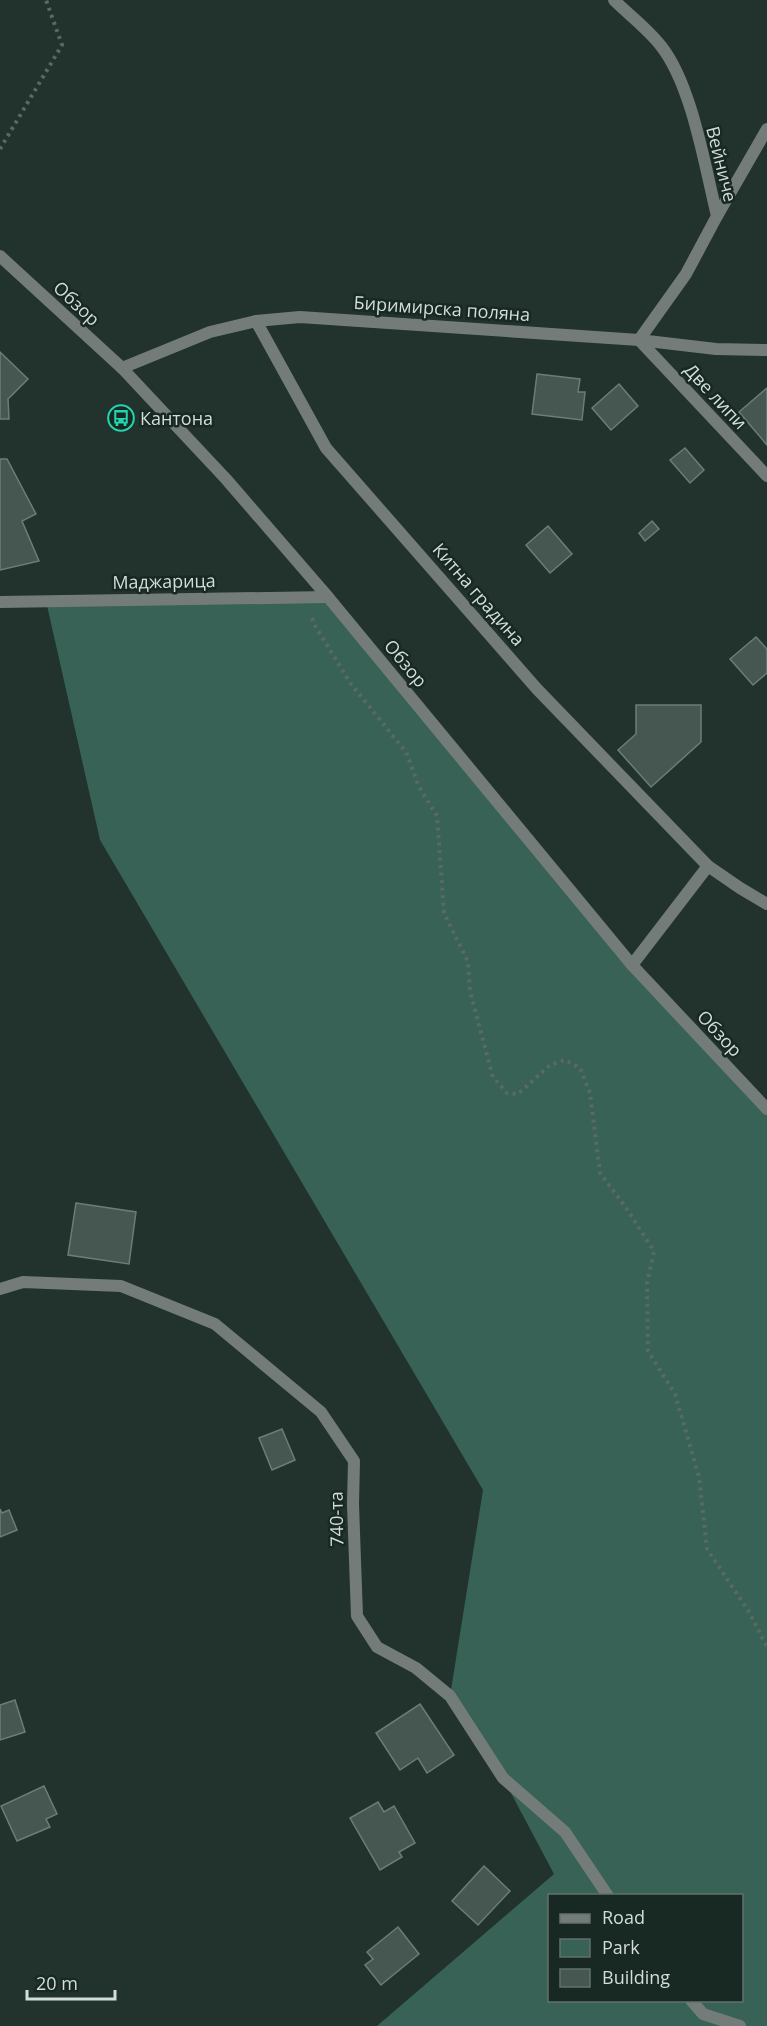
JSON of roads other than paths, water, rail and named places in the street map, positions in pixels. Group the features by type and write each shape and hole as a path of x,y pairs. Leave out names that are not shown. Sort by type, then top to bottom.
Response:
{"street":[{"name":"Вейниче","path":"614,0 661,45 676,71 687,98 717,216 686,274 639,340"},
{"path":"717,216 767,129"},
{"name":"Обзор","path":"0,256 122,368 226,478 328,597 632,965 767,1109"},
{"name":"Биримирска поляна","path":"122,368 210,332 256,321 300,317 639,340 716,349 767,350"},
{"name":"Китна градина","path":"256,321 326,448 537,688 708,866 767,904"},
{"name":"Две липи","path":"639,340 767,476"},
{"name":"Маджарица","path":"0,602 328,597"},
{"path":"632,965 708,866"},
{"name":"740-та","path":"0,1289 23,1282 121,1286 215,1324 321,1412 354,1461 353,1504 357,1616 377,1647 416,1668 450,1696 503,1778 565,1832 607,1894"},
{"path":"692,2002 703,2014 740,2026"}],"place":[{"name":"Кантона","path":"121,418"}]}
